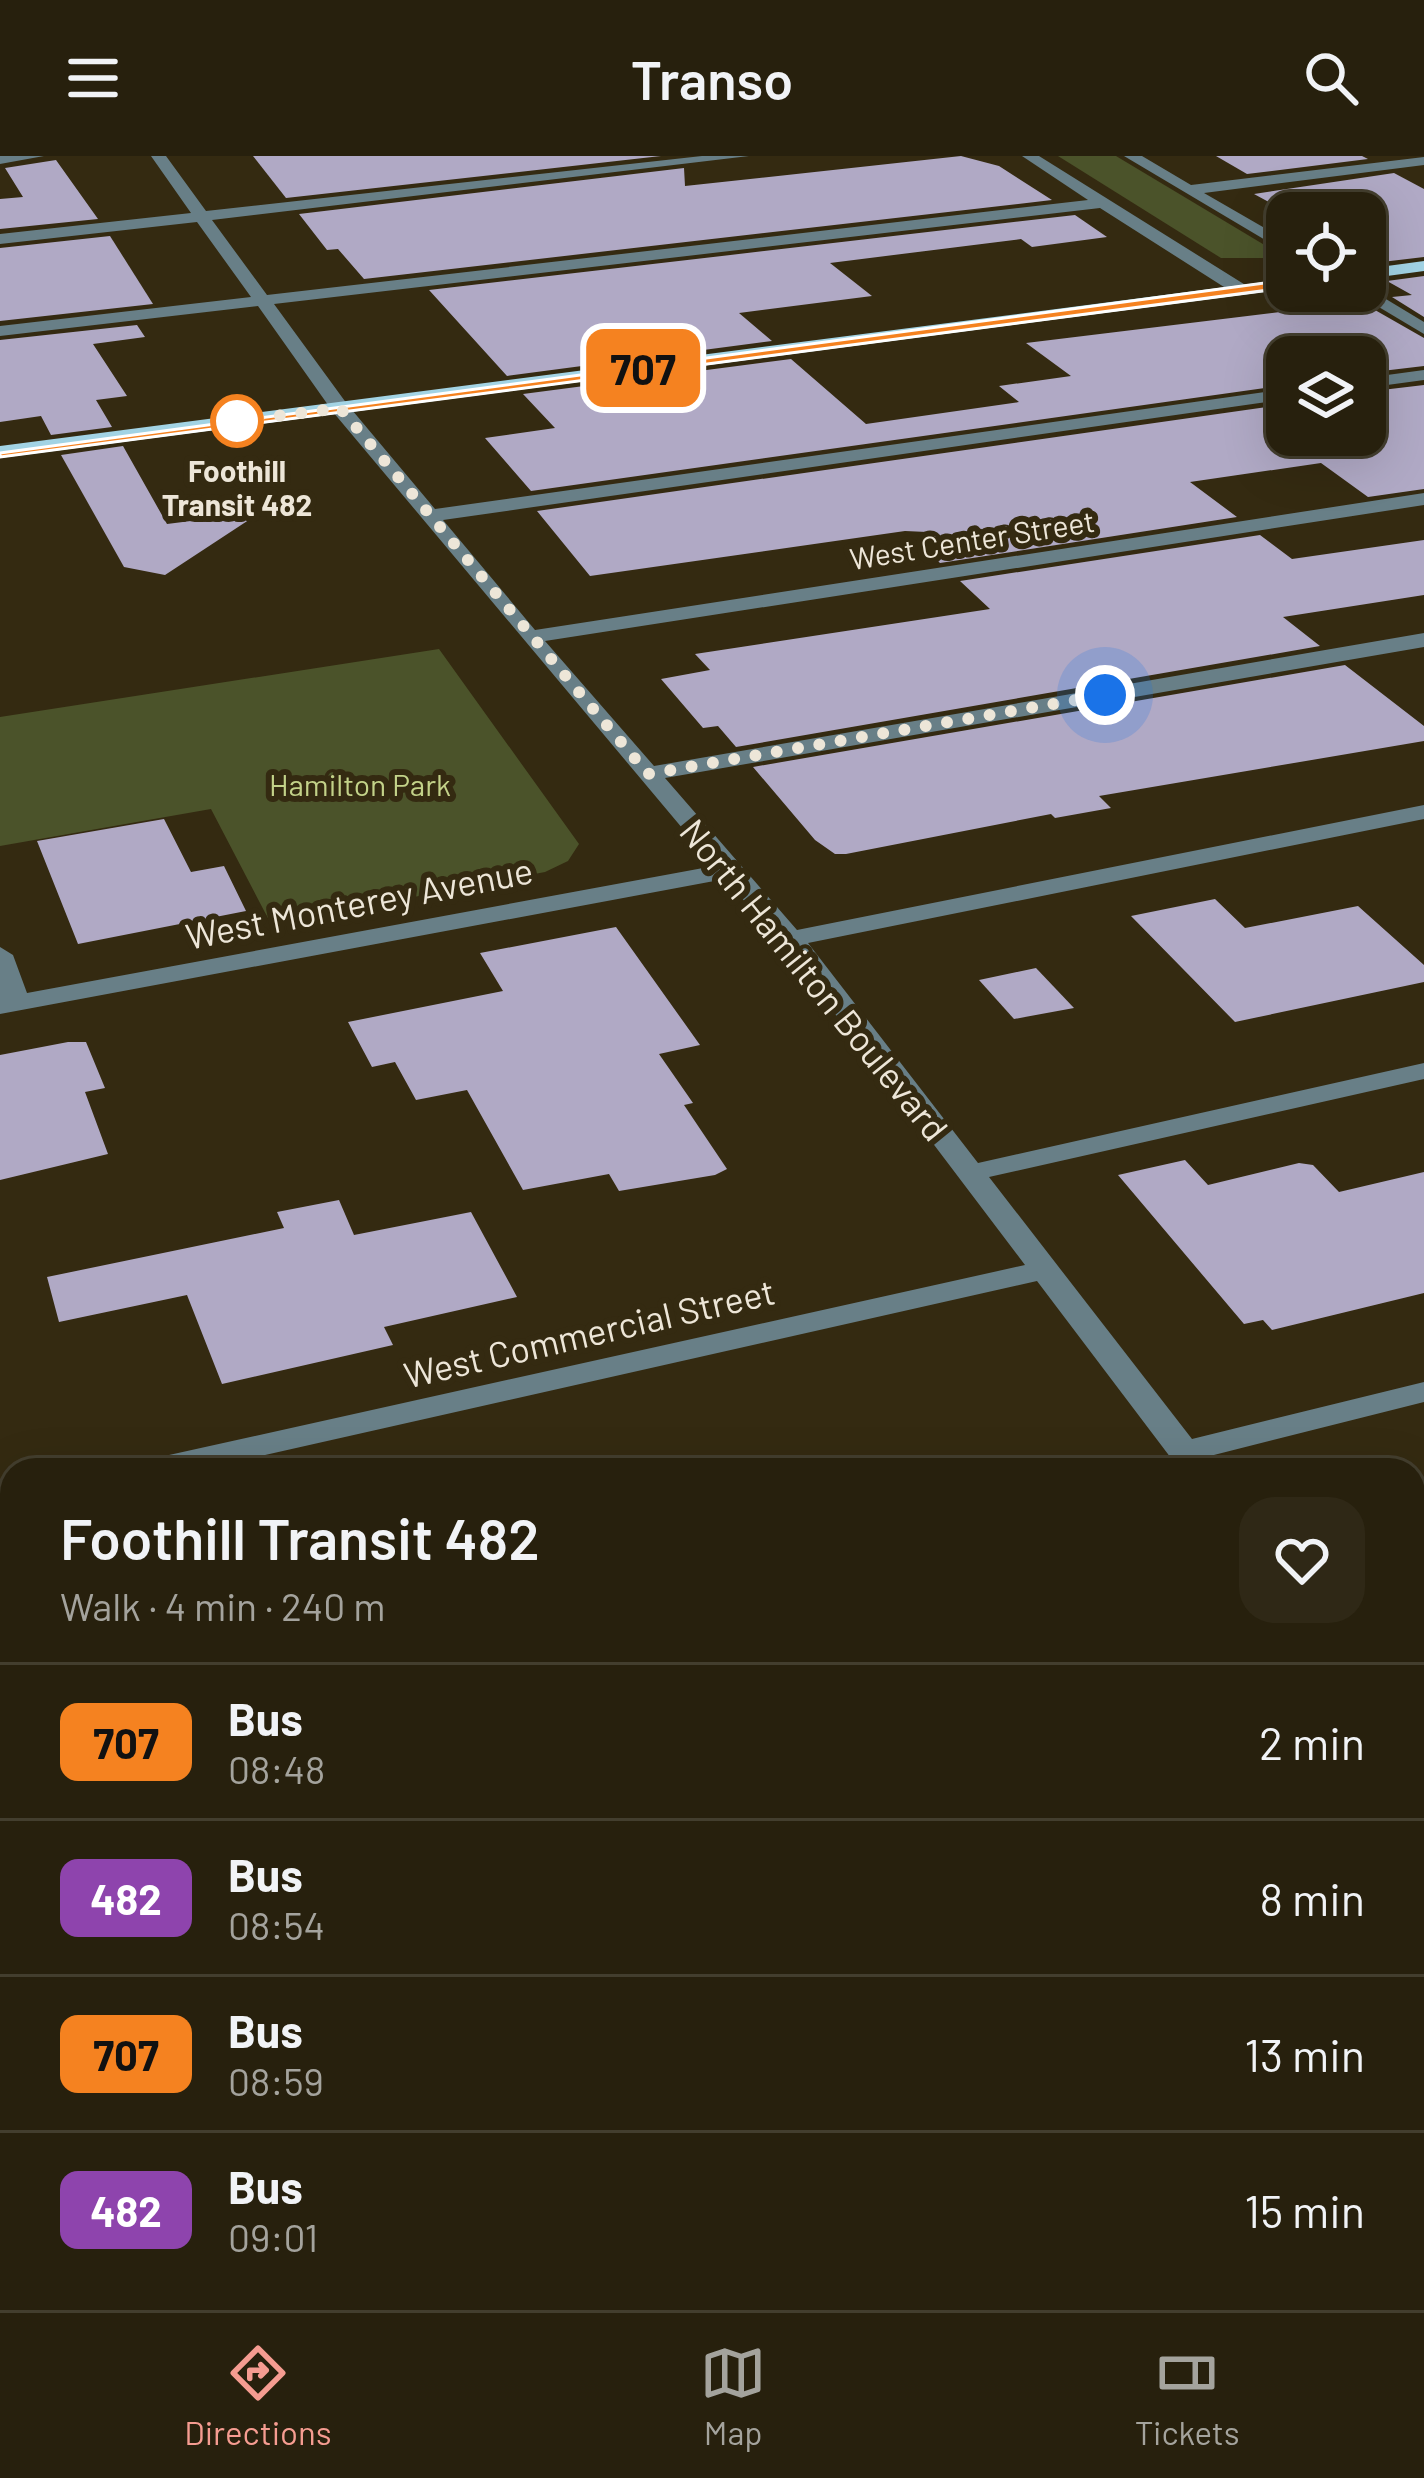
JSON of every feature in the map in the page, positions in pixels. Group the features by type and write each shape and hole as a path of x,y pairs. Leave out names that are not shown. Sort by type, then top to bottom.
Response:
{"main road":[{"path":"1386,271 1424,266"},
{"path":"0,452 1266,287"}],"street":[{"path":"0,160 37,156"},
{"name":"North Hamilton Boulevard","path":"158,156 340,408 530,638 791,939 1189,1458"},
{"path":"0,239 742,156"},
{"path":"1030,156 1240,290"},
{"path":"1131,156 1266,236"},
{"path":"1188,190 1424,161"},
{"path":"0,331 1103,202"},
{"path":"1386,306 1424,328"},
{"path":"1386,380 1424,375"},
{"path":"429,516 1266,397"},
{"name":"West Center Street","path":"530,638 1424,500"},
{"path":"648,774 1424,640"},
{"path":"791,939 1424,812"},
{"name":"West Monterey Avenue","path":"9,1004 732,870"},
{"path":"0,955 9,1004"},
{"path":"970,1173 1424,1071"},
{"name":"West Commercial Street","path":"205,1458 1045,1270"},
{"path":"1201,1458 1424,1392"}],"green space":[{"path":"1058,156 1116,156 1266,246 1266,258 1221,258"},
{"name":"Hamilton Park","path":"439,649 579,844 568,861 545,872 271,924 211,809 0,846 0,717"}],"building":[{"path":"253,156 661,156 286,198"},
{"path":"961,156 999,166 1052,200 364,279 338,249 327,250 299,214 684,168 685,186"},
{"path":"1216,156 1362,156 1368,159 1247,174"},
{"path":"56,160 98,219 0,229 0,199 23,197 5,168"},
{"path":"1394,173 1424,189 1424,257 1386,262 1386,192 1267,192"},
{"path":"1075,215 1107,237 1032,247 1021,239 830,263 872,296 739,313 772,341 507,376 429,290"},
{"path":"110,236 153,304 0,321 0,248"},
{"path":"1424,276 1424,317 1392,297 1412,295 1387,281"},
{"path":"1279,312 1378,312 1424,338 1424,366 1386,371 1386,336 1266,336 1266,388 531,491 485,438 555,428 523,394 791,359 866,424 1019,402 999,386 1071,376 1026,343"},
{"path":"137,325 145,337 93,344 127,396 96,400 112,427 51,435 41,416 0,422 0,340"},
{"path":"1424,385 1424,489 1368,497 1321,463 1190,482 1237,517 940,563 931,554 927,532 905,531 590,576 537,511 1266,407 1266,456 1386,456 1386,390"},
{"path":"123,446 167,524 261,512 165,575 124,567 61,455"},
{"path":"1260,535 1292,559 1424,540 1424,595 1283,617 1320,646 736,747 718,726 703,728 661,679 710,670 695,654 990,609 960,581"},
{"path":"1345,665 1424,726 1424,741 1099,796 1111,808 1055,818 1051,814 846,854 835,854 815,840 753,767"},
{"path":"164,819 191,872 224,866 246,911 78,944 37,841"},
{"path":"1215,899 1245,928 1358,906 1424,965 1424,982 1235,1022 1131,916"},
{"path":"616,927 700,1045 659,1054 693,1103 684,1105 727,1169 715,1175 619,1191 609,1174 523,1190 467,1090 416,1100 395,1062 372,1067 348,1022 503,991 480,953"},
{"path":"1036,968 1074,1008 1014,1019 979,980"},
{"path":"86,1042 105,1088 85,1092 108,1154 0,1180 0,1055"},
{"path":"1185,1160 1208,1185 1299,1163 1313,1165 1339,1192 1424,1172 1424,1293 1272,1330 1263,1320 1244,1324 1118,1175"},
{"path":"339,1200 354,1235 471,1212 517,1297 384,1327 393,1345 222,1384 187,1295 59,1322 47,1277 284,1228 277,1212"}],"bus line":[{"name":"707","path":"0,453 1266,287"}],"place":[{"name":"Foothill Transit 482","path":"237,421"}],"route":[{"path":"237,421 340,408 648,774 1105,695"}]}
